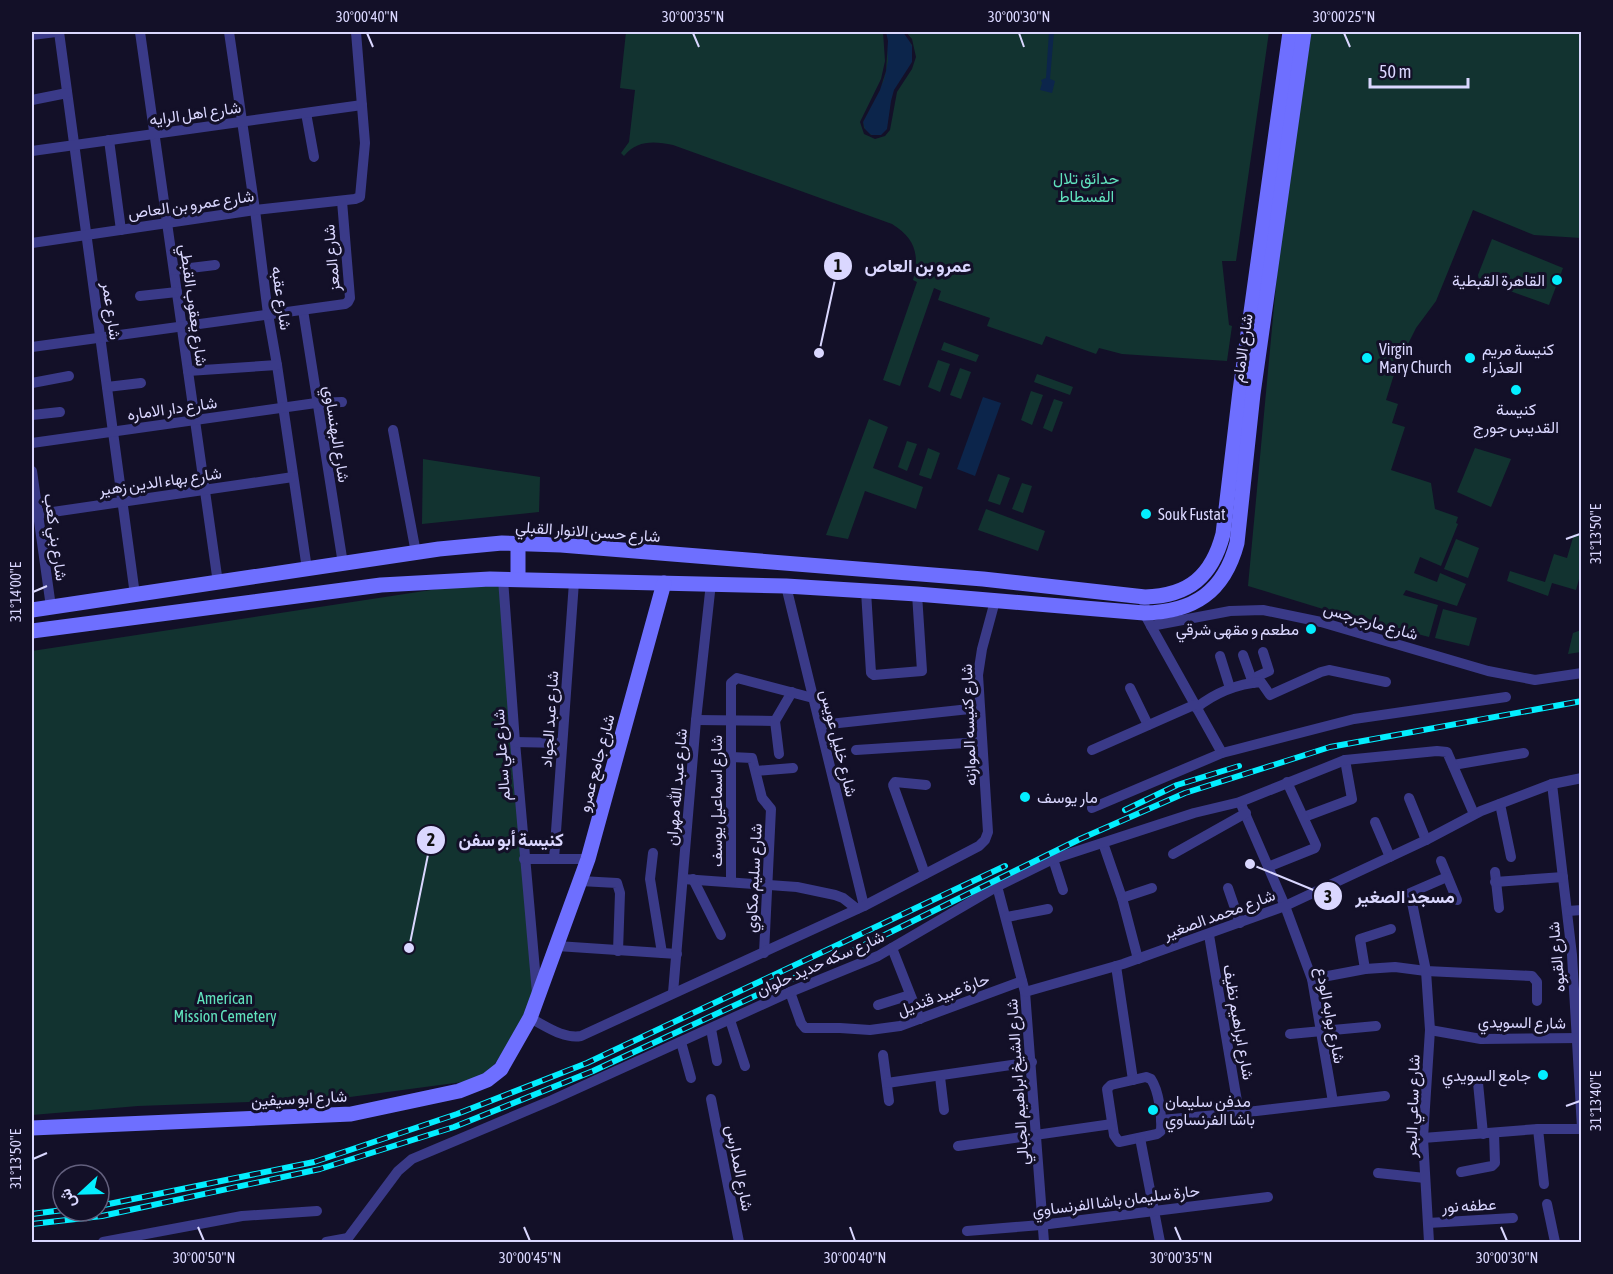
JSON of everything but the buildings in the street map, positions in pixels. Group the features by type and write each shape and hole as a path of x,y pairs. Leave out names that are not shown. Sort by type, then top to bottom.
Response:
{"main road":[{"name":"شارع الامام","path":"1146,612 1165,596 1204,575 1215,559 1223,534 1240,391 1290,32"},
{"name":"شارع الامام","path":"1146,612 1174,610 1203,597 1218,583 1233,557 1241,513 1253,394 1304,32"},
{"name":"شارع حسن الانوار القبلي","path":"32,610 470,545 518,544 984,579 1146,612"},
{"path":"511,579 518,544"},
{"path":"832,589 833,567"},
{"path":"32,631 381,585 421,581 511,579 786,586 1146,612"},
{"name":"شارع جامع عمرو","path":"530,1018 588,859 664,583"},
{"name":"شارع ابو سيفين","path":"32,1128 329,1116 376,1110 459,1091 487,1080 501,1070 530,1018"}],"street":[{"path":"32,35 57,32"},
{"name":"شارع عمر","path":"57,32 135,595"},
{"name":"شارع يعقوب القبطي","path":"140,32 218,582"},
{"name":"شارع عقبه","path":"229,32 268,314 307,569"},
{"path":"356,32 362,105"},
{"path":"32,100 67,93"},
{"name":"شارع اهل الرايه","path":"32,151 362,105"},
{"name":"شارع عمرو بن العاص","path":"32,243 360,197 365,143 362,105"},
{"path":"306,113 314,157"},
{"path":"109,140 121,230"},
{"name":"شارع المعز","path":"32,347 348,302 350,298 342,201"},
{"path":"174,270 215,265"},
{"path":"140,296 177,292"},
{"name":"شارع البهنساوي","path":"303,309 343,564"},
{"path":"188,371 277,365"},
{"path":"32,383 69,376"},
{"path":"107,387 141,383"},
{"name":"شارع دار الاماره","path":"32,442 316,403 342,402"},
{"path":"32,416 60,412"},
{"path":"393,430 416,553"},
{"name":"شارع بني كعب","path":"32,471 34,514 51,607"},
{"name":"شارع بهاء الدين زهير","path":"34,514 293,477"},
{"name":"شارع علي سالم","path":"511,579 515,742 537,999"},
{"name":"شارع عبد الجواد","path":"554,859 574,582"},
{"name":"شارع عبد الله مهران","path":"674,993 688,879 696,720 711,583"},
{"name":"شارع خليل عويس","path":"786,586 820,725 860,907"},
{"path":"866,591 871,673 874,675 921,672 917,594"},
{"name":"شارع كنيسه الموازنه","path":"979,846 985,840 988,832 978,675 982,649 995,601"},
{"name":"شارع مارجرجس","path":"1146,612 1263,610 1321,622 1514,677 1535,680 1581,673"},
{"path":"1146,612 1195,707 1222,753"},
{"path":"1256,682 1258,676 1269,671 1263,652"},
{"path":"1243,655 1256,682"},
{"path":"1220,656 1230,688"},
{"path":"1092,750 1195,707 1230,688 1256,682 1262,683 1270,696 1329,670 1386,682"},
{"name":"شارع اسماعيل يوسف","path":"731,882 731,683 737,678 792,693"},
{"path":"1130,688 1148,725"},
{"path":"779,754 775,721 792,693 813,698"},
{"path":"1092,807 1222,753 1354,719 1506,697"},
{"path":"820,725 979,708"},
{"path":"696,720 775,721"},
{"path":"515,742 562,743"},
{"path":"856,750 981,742"},
{"name":"شارع سكه حديد حلوان","path":"347,1240 405,1164 790,992 878,956 997,886 1053,859 1194,813 1240,802 1345,760 1437,751 1447,752 1454,765"},
{"path":"1474,814 1454,765 1524,753"},
{"path":"731,757 752,758 756,771 793,768"},
{"path":"1304,818 1352,799 1345,760"},
{"name":"شارع سليم مكاوي","path":"756,771 762,798 771,809 764,953"},
{"name":"شارع محمد الصغير","path":"1024,987 1116,966 1209,935 1285,906 1390,858 1474,814 1552,784 1581,778"},
{"path":"925,874 893,785 895,782 926,785"},
{"path":"1268,867 1315,848 1316,843 1287,782"},
{"name":"شارع القبوه","path":"1552,784 1563,877 1577,954 1581,1122"},
{"path":"1409,798 1426,840"},
{"name":"شارع بوابه الودع","path":"1240,802 1285,906 1312,979 1333,1102"},
{"path":"1500,804 1511,856"},
{"path":"1173,854 1246,813"},
{"path":"1375,822 1390,858"},
{"path":"1103,843 1122,898 1138,959"},
{"name":"شارع سكه حديد حلوان","path":"530,1018 572,1038 581,1036 764,953 979,846"},
{"path":"653,853 650,879 662,953"},
{"path":"524,859 588,859"},
{"path":"1053,859 1063,890"},
{"path":"1441,861 1456,900"},
{"name":"شارع ساعي البحر","path":"1429,1242 1423,1138 1430,1030 1426,971 1410,893 1447,877"},
{"path":"1498,908 1495,877 1563,877"},
{"path":"688,879 797,887 835,895 860,907"},
{"path":"688,879 721,934"},
{"path":"580,881 616,883 620,893 618,951"},
{"name":"شارع الشيخ ابراهيم الجبالي","path":"997,886 1024,987 1032,1062 1041,1225 1044,1242"},
{"path":"1122,898 1152,888"},
{"path":"1228,888 1240,923"},
{"path":"1007,917 1048,909"},
{"path":"1568,911 1581,910"},
{"path":"1365,969 1360,939 1391,929"},
{"name":"شارع ابراهيم نظيف","path":"1209,935 1239,1113"},
{"path":"557,946 677,954"},
{"path":"892,948 920,1019"},
{"path":"1116,966 1132,1080"},
{"path":"1312,979 1395,966 1426,971 1532,976 1537,982 1537,1001"},
{"name":"حارة عبيد قنديل","path":"790,992 805,1028 870,1030 900,1026 1024,987"},
{"path":"878,1005 910,994"},
{"path":"730,1020 745,1066"},
{"path":"1290,1034 1376,1026"},
{"path":"711,1029 717,1060"},
{"name":"شارع السويدي","path":"1430,1030 1481,1039 1580,1038"},
{"path":"681,1042 691,1078"},
{"path":"883,1055 889,1101"},
{"path":"887,1083 1032,1062"},
{"path":"940,1077 944,1110"},
{"path":"1146,1077 1154,1081 1161,1128 1159,1133 1119,1142 1115,1138 1107,1089 1111,1085 1132,1080 1146,1077"},
{"path":"1461,1172 1492,1166 1495,1163 1479,1083"},
{"path":"1161,1120 1385,1096"},
{"name":"شارع المدارس","path":"711,1099 739,1242"},
{"path":"1423,1138 1538,1129 1581,1122"},
{"path":"958,1146 1112,1124"},
{"path":"1538,1129 1544,1184"},
{"path":"1140,1138 1160,1242"},
{"path":"1378,1173 1425,1178"},
{"name":"حارة سليمان باشا الفرنساوي","path":"967,1231 1041,1225 1268,1197"},
{"path":"1547,1204 1555,1242"},
{"path":"103,1242 242,1216 317,1211"},
{"name":"عطفه نور","path":"1428,1223 1513,1218"},
{"path":"326,1242 347,1240"}],"green space":[{"name":"حدائق تلال الفسطاط","path":"626,32 1269,32 1236,261 1222,261 1229,325 1232,326 1227,361 1122,354 1099,348 1096,354 1046,336 1042,345 987,326 990,318 938,300 941,291 934,288 900,386 883,380 917,282 913,280 916,263 911,241 892,224 673,145 640,144 624,156 621,153 629,142 635,90 620,88"},
{"path":"1311,32 1581,32 1581,238 1534,235 1473,210 1436,301 1416,328 1396,368 1386,400 1398,404 1392,423 1405,427 1391,470 1431,483 1435,509 1458,517 1456,523 1458,524 1441,566 1420,557 1414,573 1437,582 1440,573 1466,584 1457,606 1406,590 1403,595 1438,605 1429,637 1248,586 1280,242"},
{"path":"1492,239 1563,268 1549,305 1479,280 1478,275"},
{"path":"944,342 979,355 976,362 941,350"},
{"path":"938,360 950,364 940,392 928,387"},
{"path":"960,368 971,372 961,399 950,395"},
{"path":"1037,374 1073,387 1070,395 1034,382"},
{"path":"1031,391 1043,395 1032,425 1021,420"},
{"path":"1054,399 1063,402 1052,432 1043,428"},
{"path":"869,419 888,427 873,468 923,487 916,509 865,491 848,539 826,535"},
{"path":"907,441 917,444 907,471 898,467"},
{"path":"928,448 940,453 931,479 919,475"},
{"path":"1475,448 1511,459 1491,507 1457,492"},
{"path":"423,459 540,477 539,512 422,524"},
{"path":"998,474 1010,478 1000,505 988,501"},
{"path":"1022,483 1032,486 1023,513 1012,509"},
{"path":"986,509 1045,531 1038,551 978,530"},
{"path":"1574,534 1582,536 1581,572 1576,590 1552,583 1548,596 1507,581 1510,571 1545,582 1554,554 1567,558"},
{"path":"1456,539 1479,548 1468,578 1444,569"},
{"name":"American Mission Cemetery","path":"503,579 537,999 485,1079 335,1099 138,1106 32,1115 32,651"},
{"path":"1443,609 1477,618 1469,646 1435,638"},
{"path":"1581,630 1581,652 1568,654 1573,633"}],"water":[{"path":"886,32 903,32 911,43 913,57 910,67 892,98 887,131 877,136 866,132 863,122 884,80 888,61"},
{"path":"1049,32 1054,32 1050,79 1055,81 1052,93 1040,90 1041,80 1046,78"},
{"path":"983,397 1001,403 975,476 957,469"}],"pier":[{"path":"883,32 886,32 888,41 886,71 880,90 863,122 864,128 871,135 881,135 887,129 894,90 912,62 912,45 903,32 906,32 912,39 916,57 912,69 897,92 890,130 885,136 875,139 864,134 860,122 881,79 885,61"}],"railway":[{"path":"32,1224 102,1216 320,1169 454,1127 593,1071 852,951 1080,839 1185,793 1330,747 1582,701"},
{"path":"1125,810 1177,785 1239,766"},
{"path":"111,1204 314,1162 457,1114 587,1063 1005,866"},
{"path":"32,1214 51,1212"}],"place":[{"name":"القاهرة القبطية","path":"1557,280"},
{"name":"عمرو بن العاص","path":"819,353"},
{"name":"Virgin Mary Church","path":"1367,358"},
{"name":"كنيسة مريم العذراء","path":"1470,358"},
{"name":"كنيسة القديس جورج","path":"1516,390"},
{"name":"Souk Fustat","path":"1146,514"},
{"name":"مطعم و مقهى شرقي","path":"1311,629"},
{"name":"مار يوسف","path":"1025,797"},
{"name":"مسجد الصغير","path":"1250,864"},
{"name":"كنيسة أبو سفن","path":"409,948"},
{"name":"جامع السويدي","path":"1543,1075"},
{"name":"مدفن سليمان باشا الفرنساوي","path":"1153,1110"}]}
